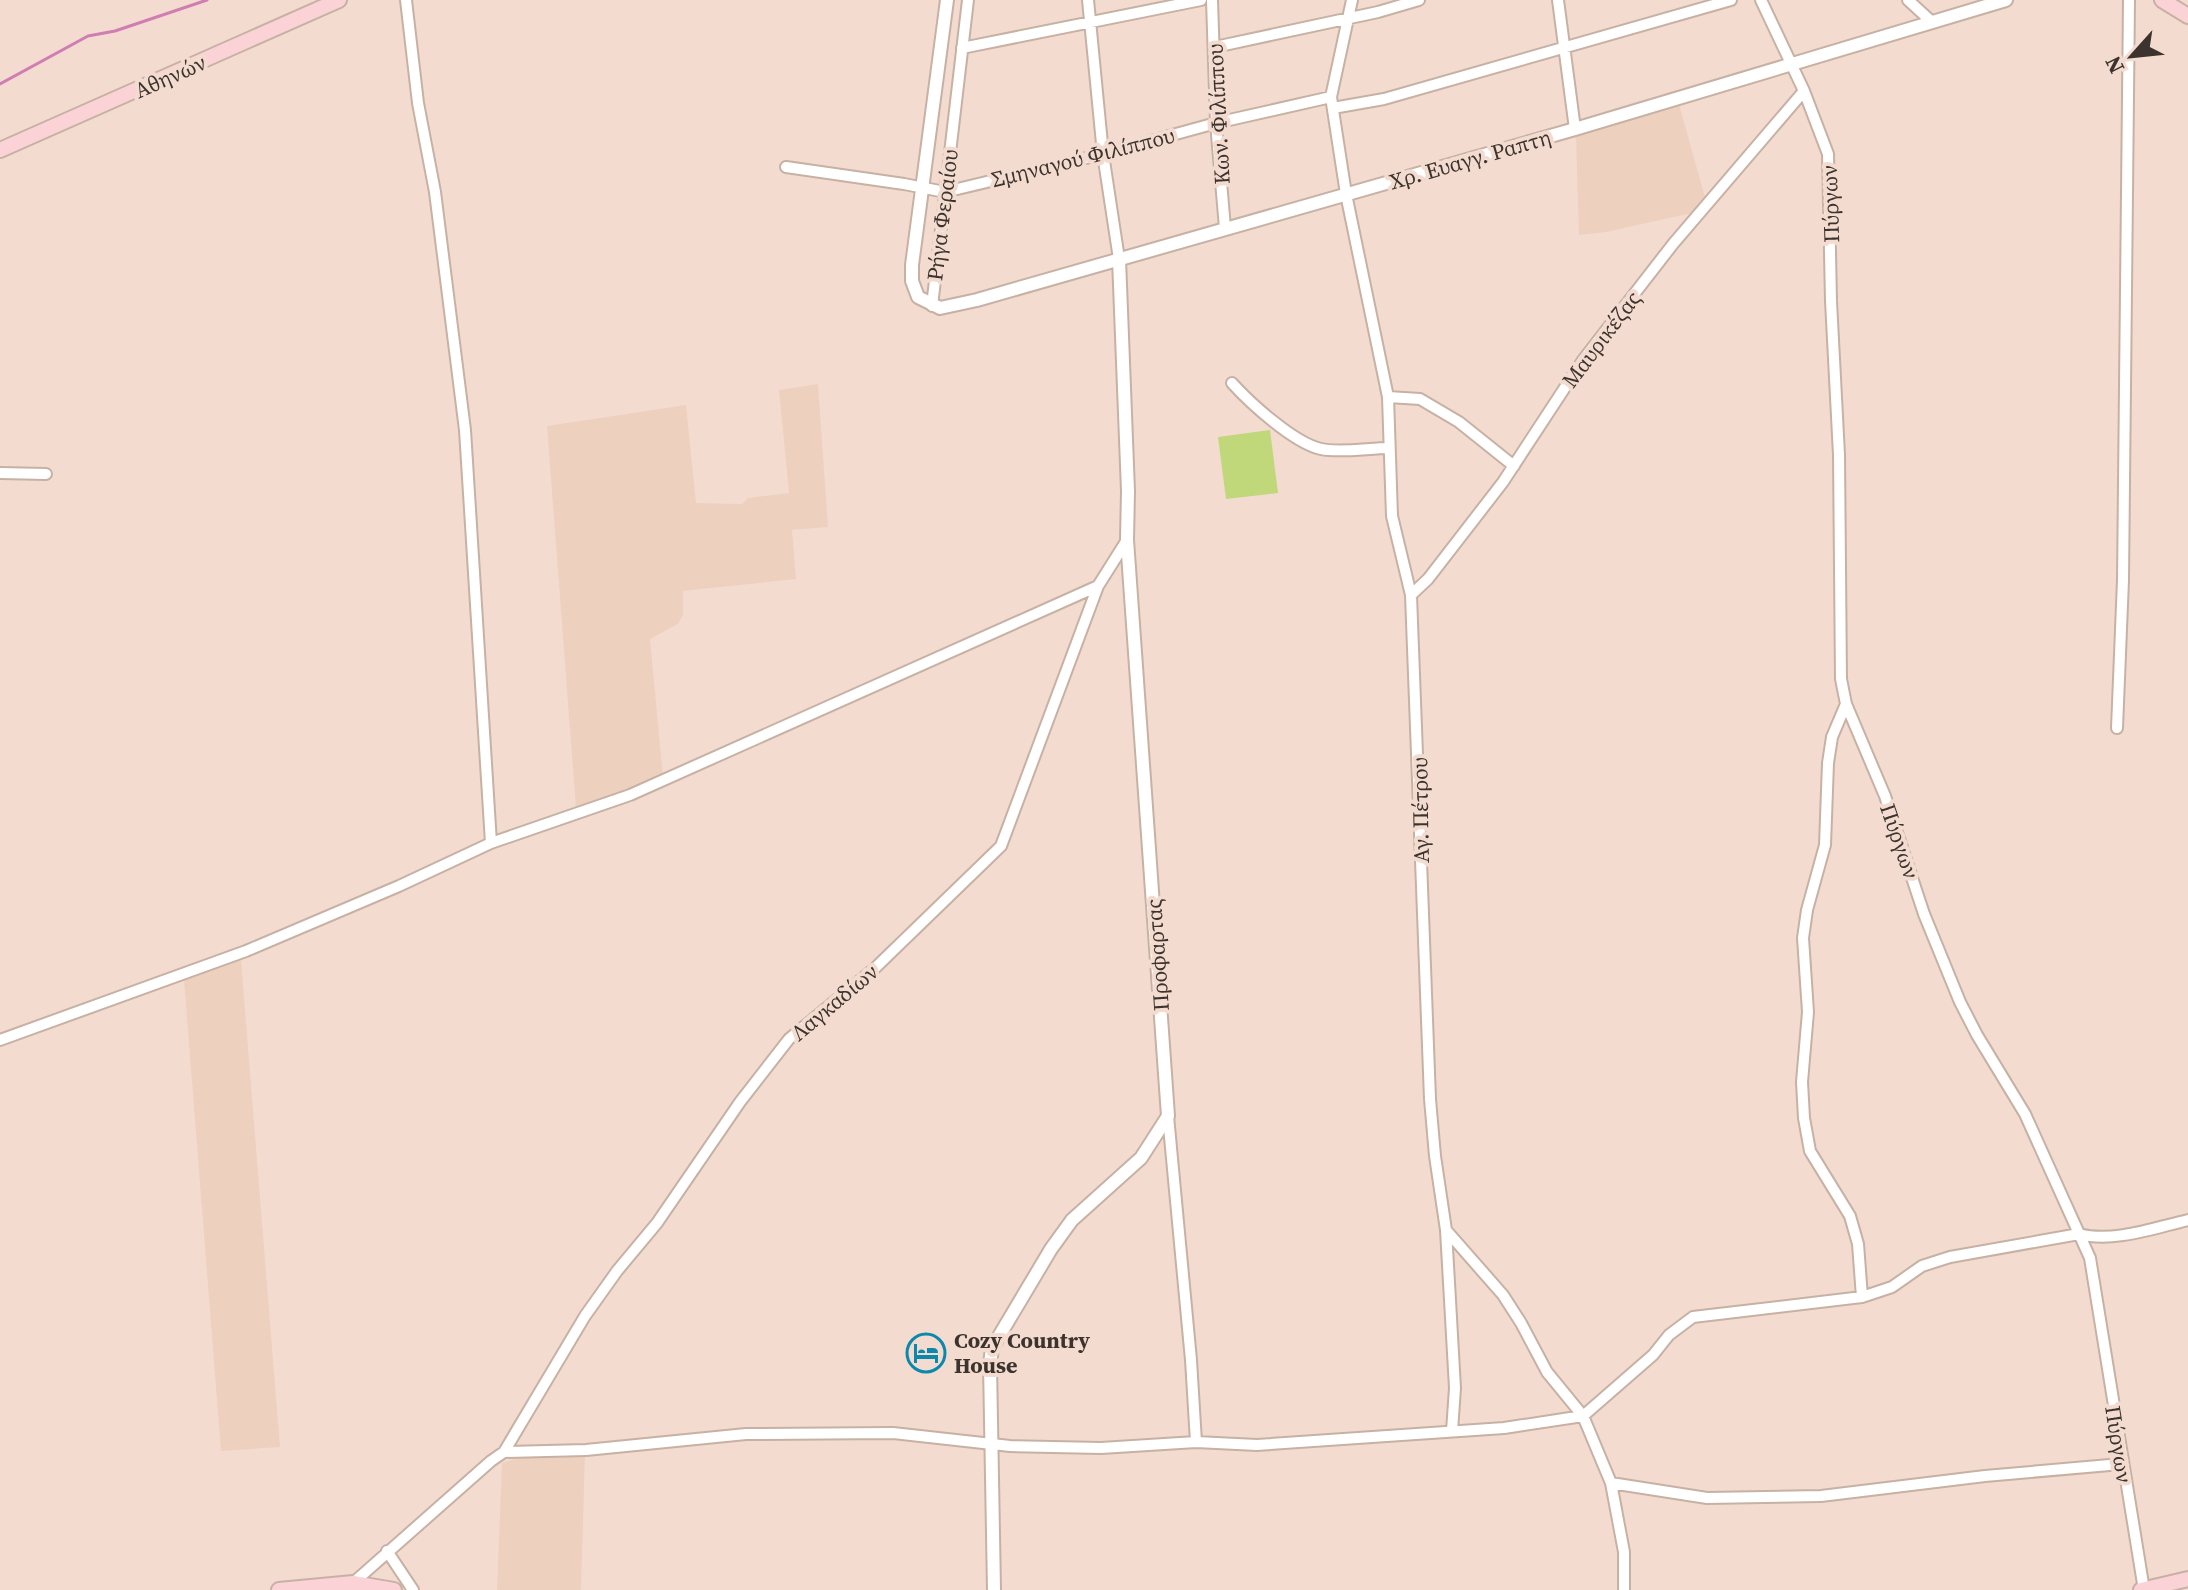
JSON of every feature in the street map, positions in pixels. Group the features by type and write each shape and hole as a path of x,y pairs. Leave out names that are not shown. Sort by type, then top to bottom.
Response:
{"main road":[{"name":"Αθηνών","path":"0,150 339,0"},
{"path":"2162,0 2188,16"},
{"path":"2143,1590 2188,1579"},
{"path":"279,1590 353,1583 394,1590"}],"street":[{"path":"406,0 418,103 435,192 466,438 491,843"},
{"name":"Ρήγα Φεραίου","path":"947,0 912,281 918,297 932,306 968,0"},
{"path":"1088,0 1103,154 1119,259"},
{"path":"962,48 1201,0"},
{"name":"Κων. Φιλίππου","path":"1212,0 1216,123 1225,228"},
{"path":"1332,102 1352,0"},
{"path":"1215,47 1419,0"},
{"path":"1558,0 1575,129"},
{"name":"Σμηναγού Φιλίππου","path":"786,167 945,192 1216,123 1332,102 1384,99 1731,0"},
{"name":"Πύργων","path":"1761,0 1804,91 1828,154 1839,455 1841,679 1846,704 1885,796 1924,914 1960,1002 2025,1114 2090,1258 2143,1590"},
{"path":"1908,0 1932,22"},
{"name":"Χρ. Ευαγγ. Ραπτη","path":"932,306 977,300 1575,129 2006,0"},
{"path":"2117,728 2123,580 2129,0"},
{"name":"Μαυρικέζας","path":"1411,595 1428,579 1514,466 1583,360 1673,244 1804,91"},
{"name":"Αγ. Πέτρου","path":"1332,102 1346,194 1388,397 1392,516 1411,595 1430,1099 1446,1230 1455,1388 1452,1431"},
{"name":"Προφαρτας","path":"1119,259 1127,540 1168,1116"},
{"path":"1232,383 1253,407 1320,449 1389,448"},
{"path":"1388,397 1420,399 1459,422 1514,466"},
{"path":"0,473 46,474"},
{"name":"Λαγκαδίων","path":"353,1583 504,1452 585,1316 657,1223 740,1102 789,1039 874,969 1001,846 1098,586 1127,540"},
{"path":"0,1040 246,951 491,843 630,795 1098,586"},
{"path":"1846,704 1832,737 1825,845 1807,910 1803,938 1808,1012 1802,1082 1810,1151 1850,1216 1858,1244 1862,1297"},
{"path":"1168,1116 1196,1442"},
{"path":"994,1590 992,1348 1051,1249 1072,1220 1141,1158 1168,1116"},
{"path":"504,1452 586,1450 746,1434 893,1433 992,1444 1101,1448 1196,1442 1257,1445 1504,1428 1583,1416 1653,1355 1669,1335 1693,1317 1862,1297 1892,1287 1922,1266 1950,1257 2079,1234 2094,1238 2188,1220"},
{"path":"1446,1230 1503,1295 1547,1372 1583,1416 1611,1483 1624,1552 1624,1590"},
{"path":"1611,1483 1707,1498 1821,1496 1985,1476 2121,1464"},
{"path":"387,1551 413,1590"}],"shaded area":[{"path":"1679,104 1706,201 1696,212 1579,235 1576,135"},
{"path":"818,384 828,527 792,530 796,579 683,591 683,615 678,624 650,639 663,776 576,809 547,426 686,405 696,503 742,504 748,498 789,493 779,390"},
{"path":"241,960 280,1447 221,1451 184,980"},
{"path":"585,1453 581,1590 497,1590 502,1463 514,1459"}],"green space":[{"path":"1270,430 1278,493 1226,499 1218,437"}],"waterway":[{"path":"0,84 88,36 115,31 207,0"}],"place":[{"name":"Cozy Country House","path":"926,1353"}]}
